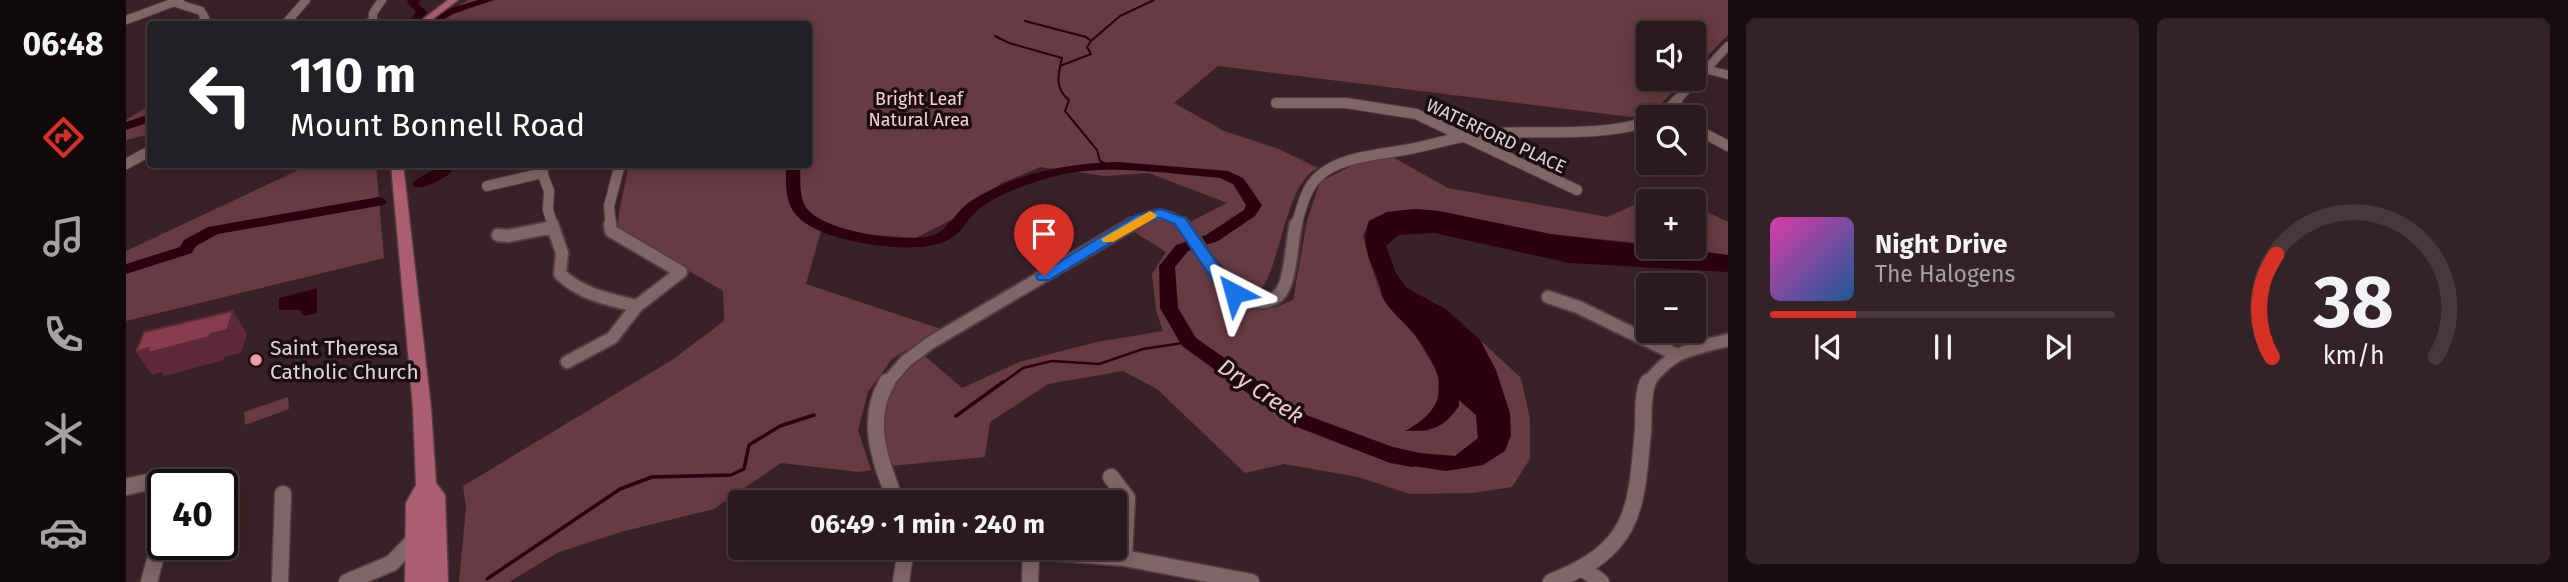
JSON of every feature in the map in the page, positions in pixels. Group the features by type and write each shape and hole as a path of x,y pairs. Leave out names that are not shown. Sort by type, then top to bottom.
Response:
{"main road":[{"path":"425,21 454,0"},
{"path":"397,168 422,408 426,486 415,503 416,538 423,579"},
{"path":"423,579 435,495 426,486"}],"street":[{"path":"288,21 306,0"},
{"path":"372,21 373,13 382,0"},
{"path":"126,20 178,2 201,11 205,18 203,21"},
{"path":"1706,68 1728,46"},
{"path":"1706,69 1726,74"},
{"path":"1673,105 1685,91"},
{"name":"WATERFORD PLACE","path":"1276,103 1346,103 1416,114 1577,190"},
{"path":"892,490 878,453 873,425 874,410 881,391 900,363 930,342 1149,215 1174,217 1194,239 1224,285 1245,300 1267,302 1283,292 1287,284 1292,236 1313,181 1334,167 1364,157 1466,136 1602,132 1636,125"},
{"path":"1706,134 1728,146"},
{"path":"126,164 147,153"},
{"path":"567,362 612,338 637,306 681,272 611,231 608,206 619,168"},
{"path":"486,186 541,169 549,191 548,210 562,253 560,274 566,282 618,302 637,306"},
{"path":"498,235 508,236 553,227"},
{"path":"1548,297 1578,307 1675,354"},
{"path":"1551,582 1584,569 1607,551 1623,531 1638,491 1646,385 1657,370 1675,354 1728,340"},
{"path":"1111,477 1120,490"},
{"path":"126,487 147,482"},
{"path":"280,582 283,494"},
{"path":"347,582 384,568 405,552 416,538"},
{"path":"1127,559 1251,582"},
{"path":"149,582 155,560"},
{"path":"901,582 904,560"},
{"path":"1030,582 1031,560"},
{"path":"384,568 409,570 423,579"},
{"path":"1584,569 1601,582"}],"green space":[{"name":"Bright Leaf Natural Area","path":"468,0 1728,0 1728,35 1706,58 1706,21 1636,21 1636,91 1673,91 1660,105 1636,105 1636,116 1631,117 1218,66 1174,103 1224,131 1279,149 1318,168 1307,176 1298,189 1274,261 1261,290 1249,290 1237,285 1188,223 1227,203 1149,173 1105,176 1040,167 1000,184 972,209 916,238 821,231 806,284 941,329 892,359 868,392 858,430 871,470 859,472 781,463 742,490 728,490 728,499 714,509 621,532 559,552 509,582 459,582 466,508 463,486 672,360 724,321 723,291 618,229 628,168 812,168 812,21 435,21"},
{"path":"147,107 147,135 126,140 126,120"},
{"path":"1389,155 1448,188 1608,217 1636,204 1636,243 1550,234 1439,211 1416,209 1387,212 1369,221 1363,236 1383,299 1416,337 1439,375 1437,407 1426,420 1407,431 1428,431 1458,399 1476,415 1478,438 1455,456 1393,451 1483,465 1496,370 1480,340 1521,378 1530,419 1530,459 1512,487 1473,493 1410,494 1358,477 1284,464 1245,473 1157,389 1123,371 1048,384 990,422 985,457 890,466 883,432 884,403 897,378 925,356 962,388 1019,362 1097,342 1163,331 1156,311 1152,274 1166,252 1131,230 1148,221 1167,219 1180,226 1203,263 1258,308 1274,308 1293,300 1307,221 1320,182 1357,163"},
{"path":"303,168 376,168 384,258 126,321 126,251"},
{"path":"1706,212 1728,222 1728,255 1706,252"},
{"path":"288,397 289,409 245,425 244,412"}],"shaded area":[{"path":"1415,209 1439,211 1550,234 1636,244 1636,259 1706,259 1706,252 1728,255 1728,272 1569,263 1434,233 1399,235 1386,246 1396,273 1407,288 1447,310 1480,340 1496,370 1510,413 1511,435 1505,451 1483,465 1446,471 1387,462 1393,451 1455,456 1478,438 1476,415 1459,400 1459,406 1442,424 1430,429 1405,431 1431,411 1439,388 1438,376 1425,350 1383,298 1368,253 1366,238 1369,221 1387,212"},
{"path":"317,288 317,313 304,316 300,310 279,310 279,298"}],"building":[{"path":"233,311 227,330 148,353 149,348 136,352 144,332"}],"waterway":[{"name":"Dry Creek","path":"415,21 422,12 412,2 416,0"},
{"path":"435,21 449,12 489,0"},
{"path":"1091,41 1120,16 1154,0"},
{"path":"1025,21 1086,37 1091,41"},
{"path":"995,36 1009,43 1062,58 1060,66"},
{"path":"1060,66 1091,54 1087,47 1091,41"},
{"path":"1060,66 1059,86 1069,100 1065,111 1097,150 1100,161 1114,168"},
{"path":"126,126 147,119"},
{"name":"Dry Creek","path":"793,168 797,204 804,215 815,222 850,235 914,243 943,237 973,206 1001,191 1057,171 1098,167 1140,168 1223,174 1238,181 1254,205 1250,213 1212,238 1182,248 1167,266 1169,308 1189,342 1299,420 1390,455 1412,459"},
{"path":"419,184 449,168"},
{"path":"126,269 186,250 190,243 214,230 379,202"},
{"path":"1001,384 1023,368 1052,361 1099,364 1143,349 1189,342"},
{"path":"956,416 1003,382"},
{"path":"487,579 620,489 652,477 731,475 744,469 749,445 780,426 814,415"}],"slow traffic":[{"path":"1108,239 1150,215"}],"place":[{"name":"Saint Theresa Catholic Church","path":"256,360"}],"route":[{"path":"1044,276 1142,218 1168,214 1180,221 1224,285 1234,293"}]}
